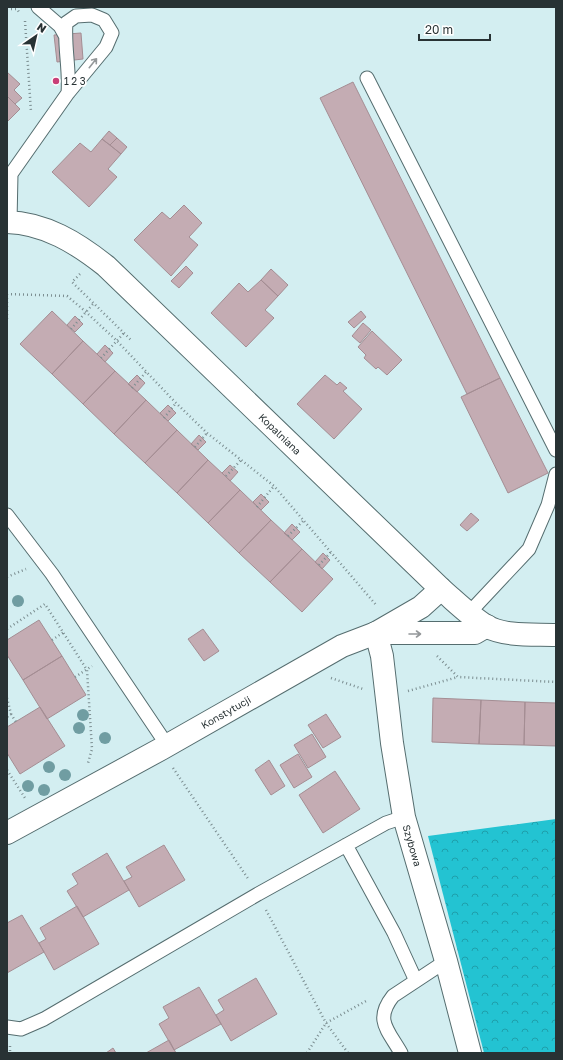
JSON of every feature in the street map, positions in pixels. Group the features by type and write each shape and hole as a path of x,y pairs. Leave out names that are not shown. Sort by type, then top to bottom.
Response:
{"street":[{"name":"Kopalniana","path":"9,222 46,230 64,237 83,248 106,266 441,589 469,613 487,626 512,633 556,634"},
{"name":"Konstytucji","path":"7,833 342,646 376,633 421,607 441,589"},
{"path":"376,633 475,633 487,626"},
{"name":"Szybowa","path":"376,633 382,656 392,743 404,817 446,961 470,1053"}],"lane":[{"path":"38,7 60,26 65,34"},
{"path":"9,222 9,172 40,134 68,93 106,47 112,33 104,20 92,15 76,16 66,23 65,34 69,82 68,93"},
{"path":"367,78 556,450"},
{"path":"469,613 529,549 548,505 556,474"},
{"path":"7,515 52,574 167,745"},
{"path":"7,1027 21,1029 44,1019 258,894 386,822 404,817"},
{"path":"346,845 394,933 416,981"},
{"path":"401,1053 384,1023 382,1014 393,996 446,961"}],"path":[{"path":"7,9 17,9 21,14"},
{"path":"25,19 32,126 40,134"},
{"path":"84,270 72,282 131,340"},
{"path":"7,319 7,294 67,296 117,341 176,403 208,433 274,486 379,608"},
{"path":"71,329 85,311 93,304"},
{"path":"101,358 124,333"},
{"path":"132,388 146,372"},
{"path":"164,418 176,403"},
{"path":"195,447 208,433"},
{"path":"226,476 241,460"},
{"path":"257,507 274,486"},
{"path":"288,536 304,520"},
{"path":"319,565 331,552"},
{"path":"7,629 45,604 87,670 92,749 86,770"},
{"path":"7,698 11,714 16,722"},
{"path":"7,716 11,714"},
{"path":"7,770 26,800"},
{"path":"307,1053 326,1023 366,1001 382,1014"}],"green space":[{"path":"556,819 556,1053 484,1053 428,836"}],"building":[{"path":"81,33 83,59 57,62 54,35"},
{"path":"7,72 20,84 14,90 22,98 15,104 7,96"},
{"path":"353,82 500,378 467,394 320,98"},
{"path":"7,96 20,109 7,122"},
{"path":"109,131 117,138 110,145 102,139"},
{"path":"117,138 127,147 121,154 110,145"},
{"path":"102,139 121,154 108,169 117,177 89,207 52,172 80,143 91,152"},
{"path":"184,205 202,223 189,237 198,245 171,276 134,240 162,212 170,219"},
{"path":"186,266 193,273 179,288 171,281"},
{"path":"271,269 288,285 278,296 261,280"},
{"path":"261,280 278,296 265,310 274,318 246,347 211,313 239,283 248,292"},
{"path":"52,311 83,341 52,374 20,344"},
{"path":"361,311 366,317 354,328 348,322"},
{"path":"75,316 83,324 75,332 67,325"},
{"path":"363,323 371,330 360,343 352,336"},
{"path":"372,331 402,360 387,375 378,367 376,369 364,358 366,355 358,347"},
{"path":"83,341 115,371 83,404 52,374"},
{"path":"105,345 113,353 105,362 97,354"},
{"path":"115,371 146,400 114,434 83,404"},
{"path":"137,375 145,383 137,392 128,384"},
{"path":"325,375 337,385 340,382 347,388 343,391 362,409 334,439 297,404"},
{"path":"500,378 548,473 508,493 461,397"},
{"path":"146,400 177,430 145,463 114,434"},
{"path":"168,405 176,413 168,421 160,413"},
{"path":"177,430 208,460 177,493 145,463"},
{"path":"199,435 206,442 198,450 191,444"},
{"path":"208,460 240,490 208,523 177,493"},
{"path":"230,465 238,472 230,481 222,473"},
{"path":"240,490 271,520 239,553 208,523"},
{"path":"261,494 269,502 261,510 253,502"},
{"path":"471,513 479,520 467,531 460,525"},
{"path":"271,520 302,549 270,582 239,553"},
{"path":"292,524 300,532 292,540 284,533"},
{"path":"302,549 333,579 302,612 270,582"},
{"path":"323,553 330,560 322,569 315,562"},
{"path":"39,620 62,656 23,680 7,655 7,640"},
{"path":"203,629 219,651 204,661 188,639"},
{"path":"62,656 86,695 47,719 23,680"},
{"path":"433,698 481,700 479,744 432,742"},
{"path":"481,700 525,702 524,745 479,744"},
{"path":"525,702 556,703 556,746 524,745"},
{"path":"40,707 65,746 20,774 7,753 7,727"},
{"path":"326,714 341,737 323,748 308,725"},
{"path":"312,734 326,757 308,768 294,745"},
{"path":"298,754 312,777 294,788 280,765"},
{"path":"269,760 285,786 271,795 255,770"},
{"path":"335,771 360,809 323,833 299,795"},
{"path":"164,845 185,880 139,907 124,881 132,877 126,867"},
{"path":"107,853 129,890 83,917 67,891 78,884 72,874"},
{"path":"77,906 99,944 54,970 39,943 46,939 40,928"},
{"path":"22,915 44,952 7,973 7,923"},
{"path":"256,978 277,1014 231,1041 216,1015 224,1010 218,1000"},
{"path":"199,987 221,1024 174,1050 159,1024 169,1018 163,1007"},
{"path":"169,1040 176,1053 146,1053"},
{"path":"113,1048 116,1053 106,1053"}],"place":[{"name":"1 2 3","path":"56,81"}]}
